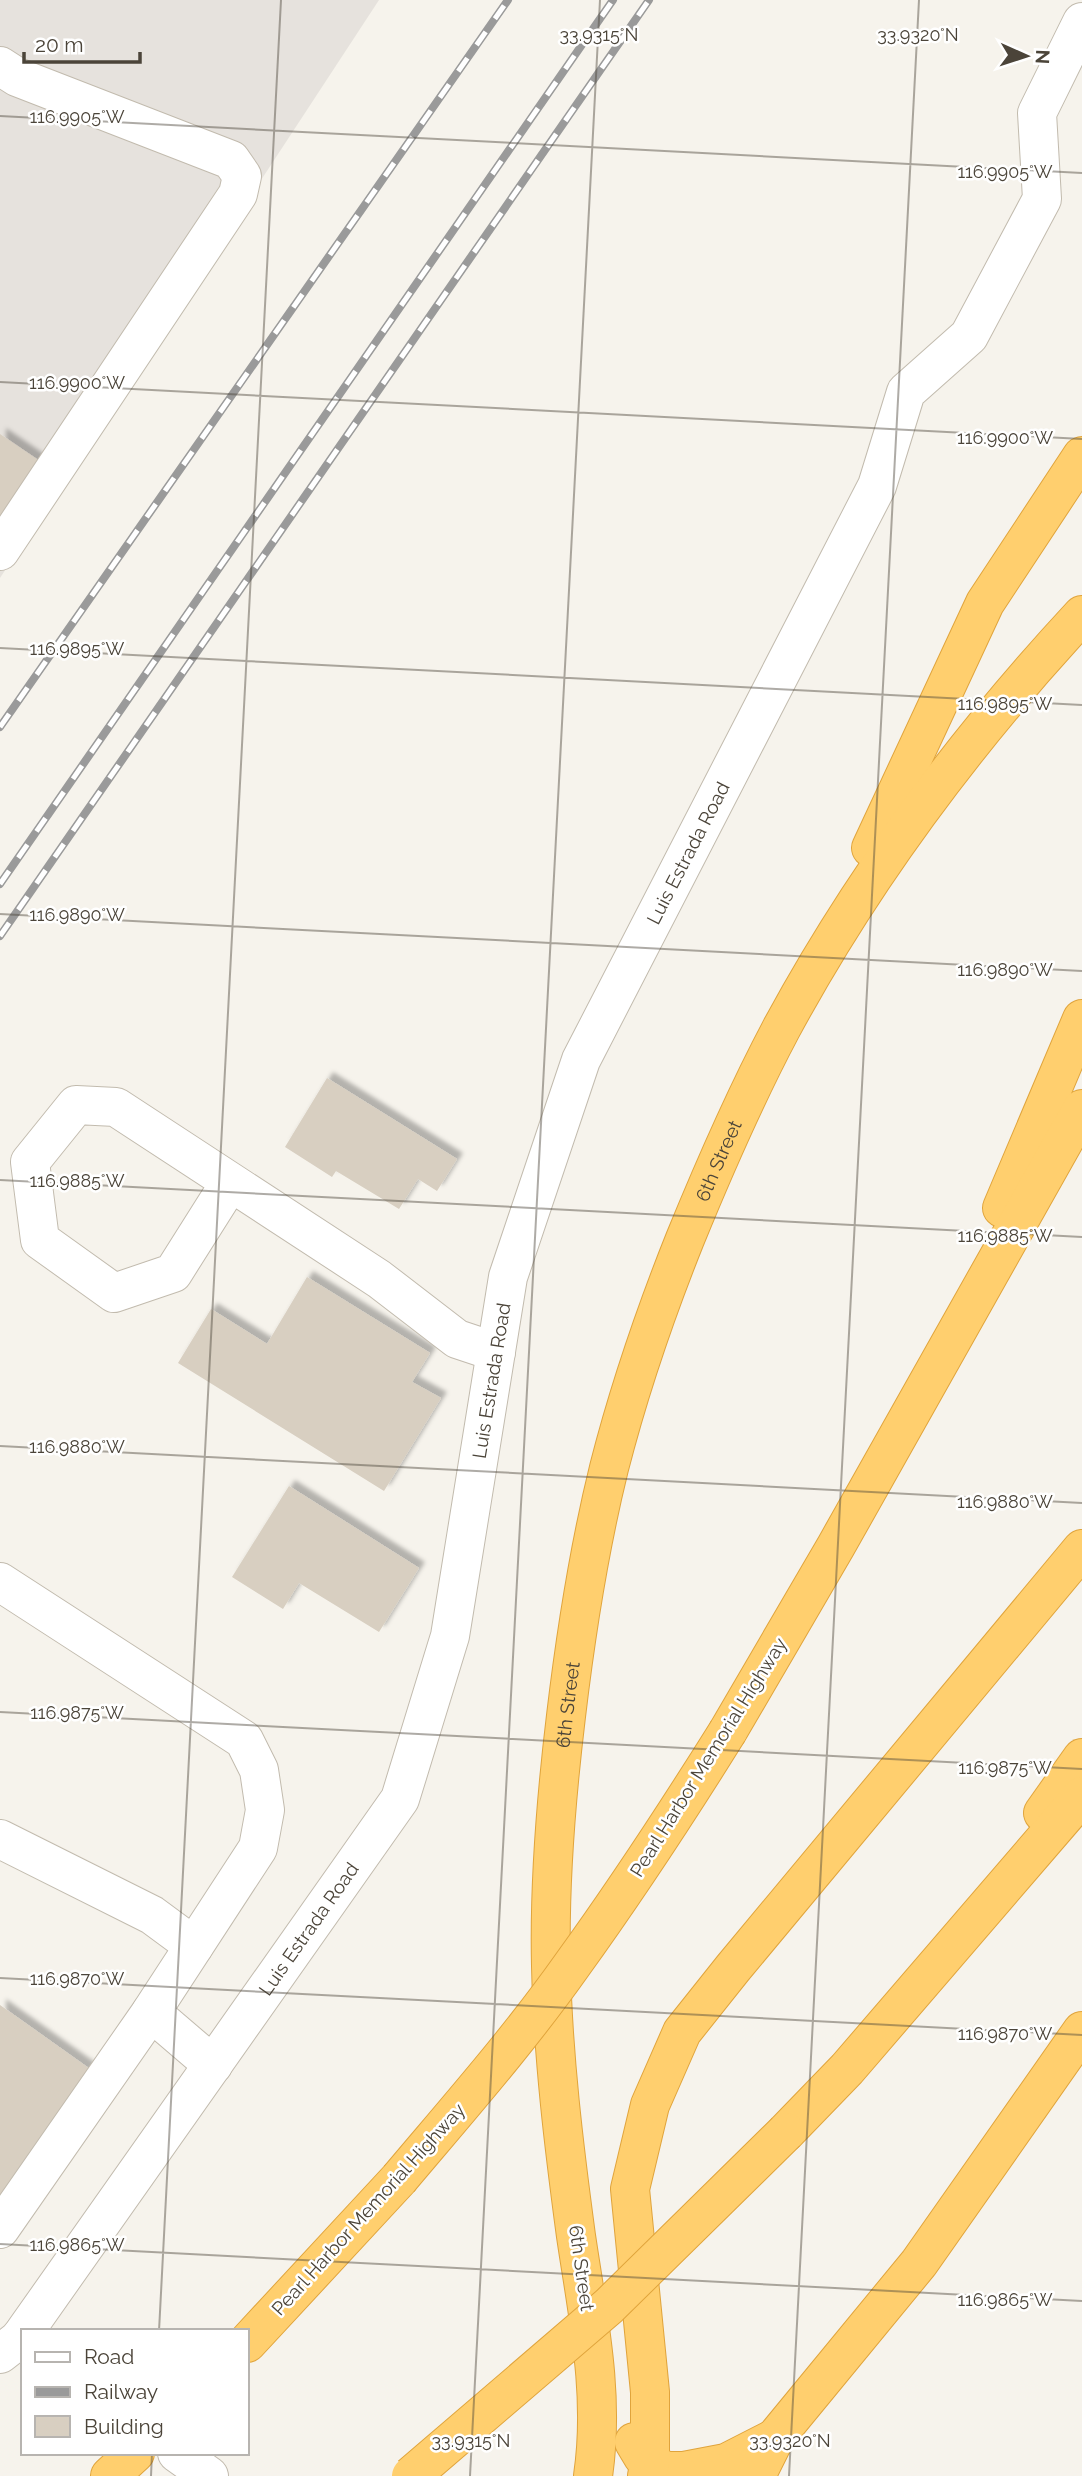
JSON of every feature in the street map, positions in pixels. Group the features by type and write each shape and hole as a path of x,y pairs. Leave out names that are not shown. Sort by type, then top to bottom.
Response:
{"highway":[{"path":"813,974 985,603 1082,456"},
{"path":"813,974 908,825 994,716 1082,615"},
{"name":"6th Street","path":"593,2476 598,2427 594,2352 576,2235 558,2081 551,1971 557,1790 570,1679 583,1599 612,1459 657,1310 735,1121 813,974"},
{"path":"930,1381 1082,1019"},
{"name":"Pearl Harbor Memorial Highway","path":"248,2342 399,2179 481,2081 571,1967 646,1860 728,1731 836,1546 1082,1109"},
{"path":"648,2469 650,2392 630,2189 650,2105 682,2032 1082,1549"},
{"path":"898,2008 1082,1758"},
{"path":"411,2476 609,2306 786,2132 847,2069 1082,1796"},
{"path":"756,2476 775,2438 919,2263 1082,2031"},
{"path":"576,2235 632,2436 648,2469"},
{"path":"648,2469 665,2471 712,2467 726,2463 775,2438"},
{"path":"110,2476 133,2455"}],"street":[{"name":"Luis Estrada Road","path":"22,2329 213,2065 400,1799 450,1636 508,1277 581,1060 877,486 906,392 969,336 1042,199 1037,113 1082,22"},
{"path":"0,65 17,77 231,160 242,176 237,194 0,551"},
{"path":"239,1188 226,1189 173,1273 114,1293 40,1240 30,1163 76,1105 116,1107 379,1279 457,1339 496,1352"},
{"path":"0,1582 244,1740 259,1770 265,1810 258,1847 151,2012 0,2229"},
{"path":"0,1839 152,1915 194,1946"},
{"path":"151,2012 213,2065"},
{"path":"180,2455 209,2476"}],"shaded area":[{"path":"0,0 379,0 0,578"}],"building":[{"path":"0,434 50,468 0,541"},
{"path":"327,1078 457,1159 437,1191 418,1179 399,1209 336,1171 332,1177 285,1147"},
{"path":"307,1277 430,1353 412,1382 441,1398 384,1491 178,1363 211,1309 267,1344"},
{"path":"289,1486 419,1568 379,1632 299,1583 283,1609 232,1577"},
{"path":"0,2005 90,2069 0,2198"}],"railway":[{"path":"0,727 508,0"},
{"path":"0,884 613,0"},
{"path":"0,936 649,0"}]}
